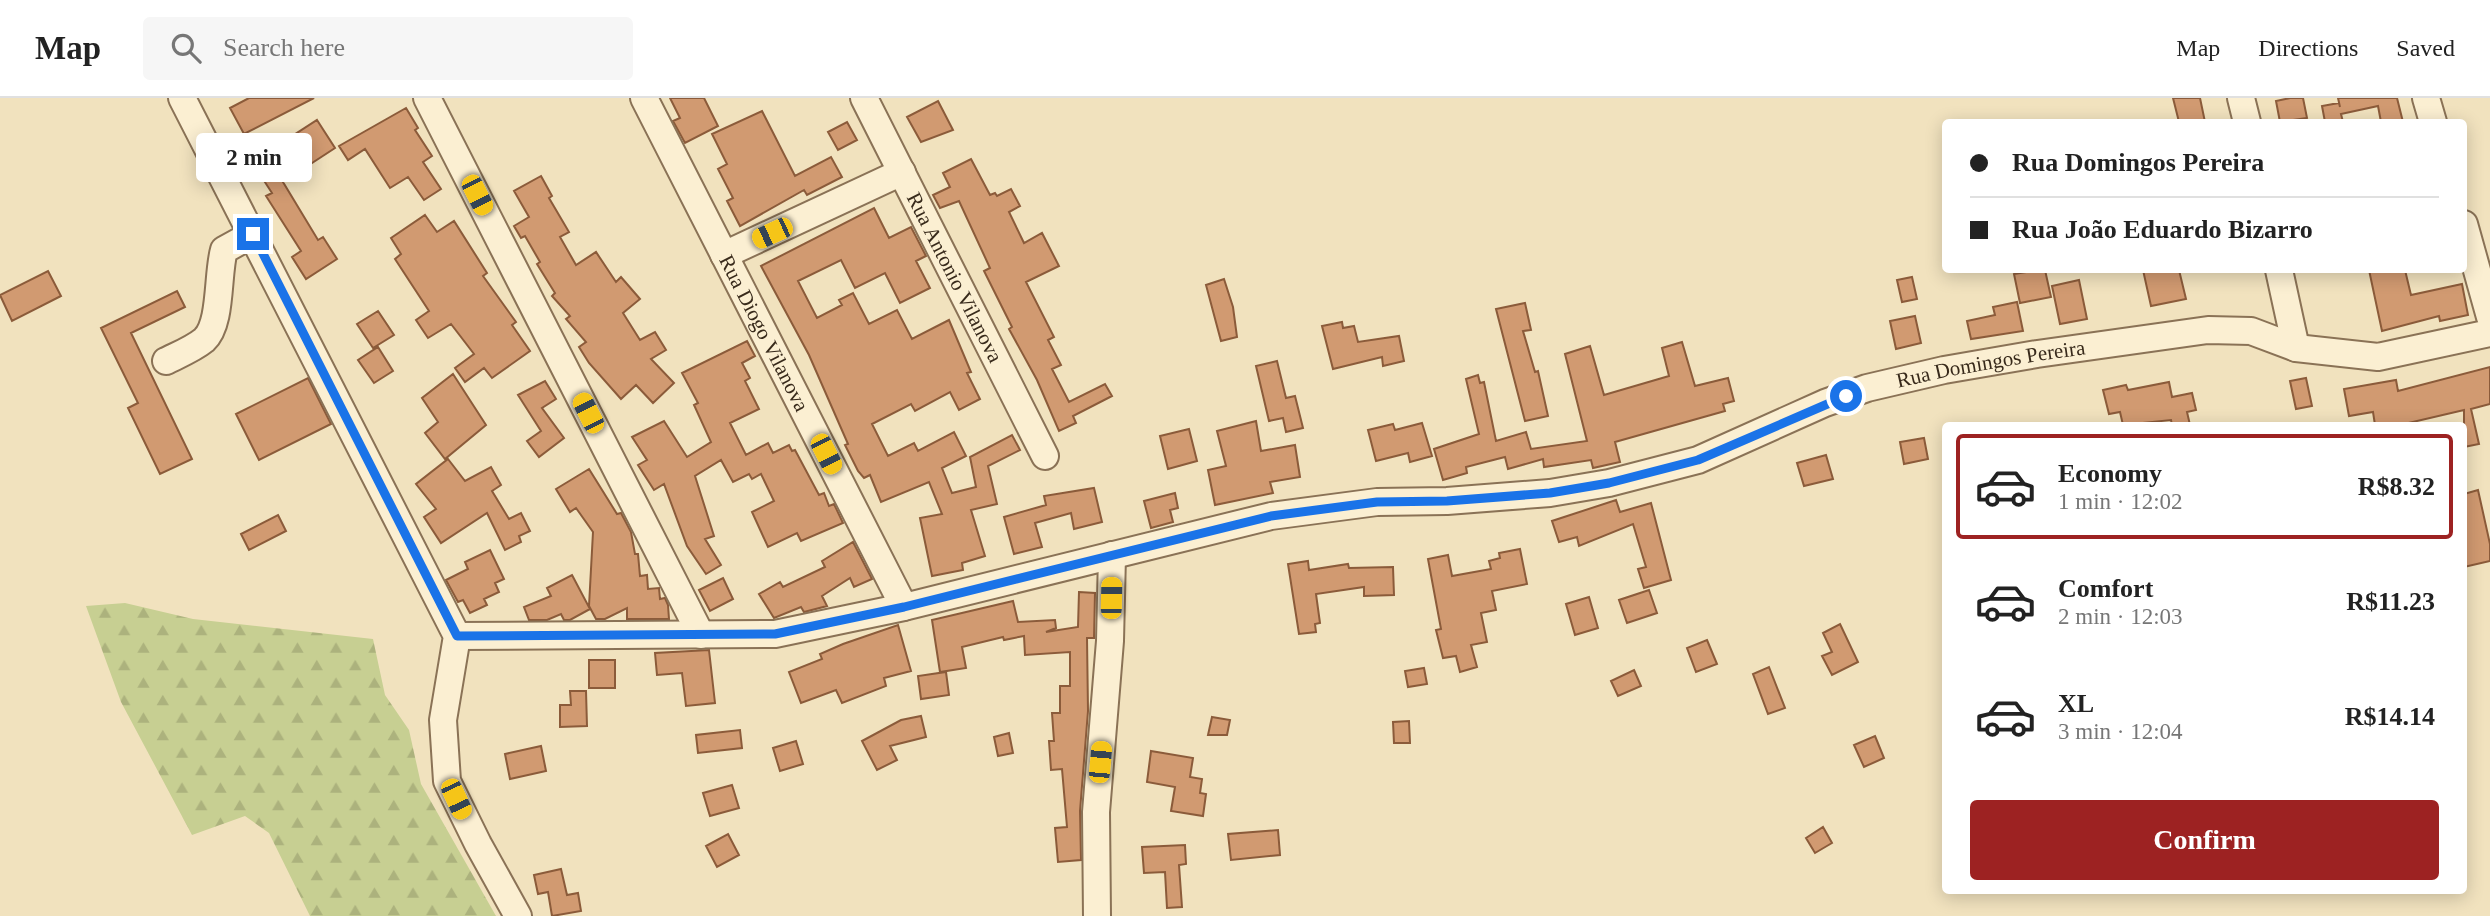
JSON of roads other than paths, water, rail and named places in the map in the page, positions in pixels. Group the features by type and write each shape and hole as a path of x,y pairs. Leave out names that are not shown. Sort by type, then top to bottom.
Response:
{"street":[{"path":"427,98 701,635"},
{"name":"Rua Diogo Vilanova","path":"644,98 904,607"},
{"name":"Rua Antonio Vilanova","path":"863,98 1045,456"},
{"path":"2241,98 2246,119"},
{"path":"2426,98 2432,119"},
{"path":"191,101 253,234 457,636 443,720 447,781 518,916"},
{"path":"724,256 902,172"},
{"path":"166,361 206,338 215,319 219,267 225,250 253,234"},
{"path":"2467,235 2490,317"},
{"path":"2280,273 2297,348"},
{"name":"Rua Domingos Pereira","path":"457,636 775,634 904,607 1214,528 1321,508 1550,493 1609,483 1698,460 1825,403 1867,388 1944,370 2208,330 2251,331 2297,348 2378,357 2490,333"},
{"path":"1097,916 1096,812 1110,641 1112,555"}]}
